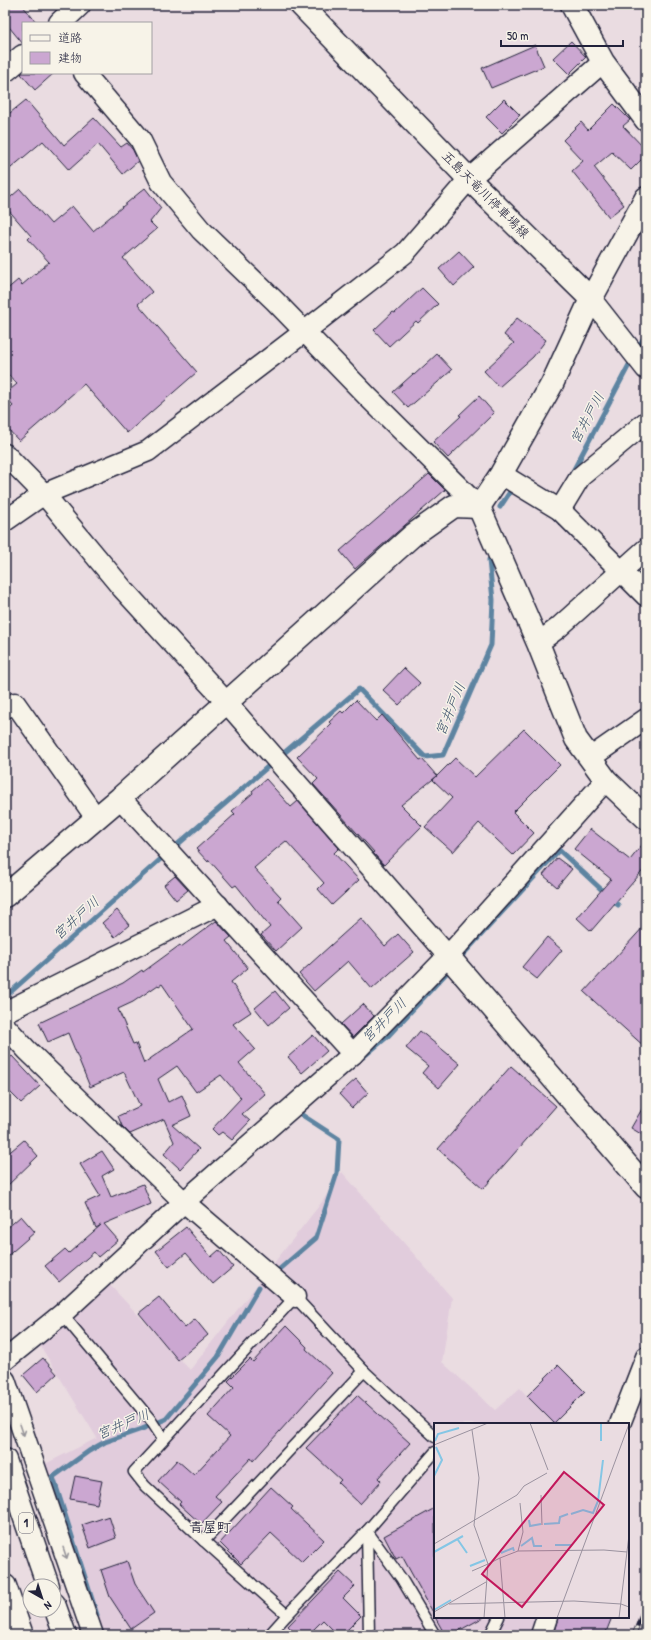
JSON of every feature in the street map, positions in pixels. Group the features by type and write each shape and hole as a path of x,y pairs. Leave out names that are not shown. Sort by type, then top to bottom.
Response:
{"main road":[{"name":"五島天竜川停車場線","path":"301,5 470,179 591,299"},
{"path":"572,5 603,62 646,120"},
{"path":"5,71 22,57"},
{"path":"5,896 227,704 413,535 454,506 479,507 510,479 591,299 646,198"},
{"path":"479,507 538,643 576,740 606,780 646,818"},
{"path":"452,961 646,1187"},
{"name":"1","path":"5,1460 45,1578"},
{"path":"5,1586 22,1635"},
{"path":"59,1618 65,1635"}],"street":[{"path":"5,521 44,494 148,450 304,332 405,253 470,179 603,62"},
{"path":"85,74 140,139 160,182 201,230 275,301 304,332 479,507"},
{"path":"591,299 646,369"},
{"path":"560,510 580,477 646,422"},
{"path":"5,454 44,494 122,588 227,704 452,961"},
{"path":"510,479 560,510 646,596"},
{"path":"538,643 558,628 646,549"},
{"path":"5,708 14,703 96,818"},
{"path":"590,758 646,719"},
{"path":"5,1360 62,1314 184,1202 354,1054 452,961 606,780"},
{"path":"120,798 354,1054"},
{"path":"5,1012 218,904"},
{"path":"5,1026 184,1202 295,1298"},
{"path":"620,1423 646,1357"},
{"path":"5,1380 93,1635"},
{"path":"541,1635 547,1618"}],"lane":[{"path":"287,1615 145,1486 134,1472 162,1436 295,1298 364,1371 434,1436"},
{"path":"62,1314 150,1419 162,1436"},
{"path":"204,1541 364,1371"},
{"path":"269,1635 366,1531 434,1453"},
{"path":"366,1531 369,1635"},
{"path":"366,1531 401,1578 435,1635"},
{"path":"490,1635 498,1618"}],"shaded area":[{"path":"342,1172 452,1298 442,1362 495,1410 520,1388 527,1396 560,1423 434,1423 434,1618 538,1618 531,1635 101,1635 43,1465 97,1438 38,1342 107,1282 190,1370 322,1202"}],"building":[{"path":"5,5 22,5 36,22 22,22 22,43 5,22"},
{"path":"571,41 586,57 569,74 553,58"},
{"path":"535,45 544,66 491,88 482,68"},
{"path":"22,73 53,74 35,90 21,74"},
{"path":"504,99 520,115 502,133 486,117"},
{"path":"26,100 64,145 94,118 121,147 127,143 133,150 138,161 123,174 98,144 69,170 43,141 5,173 5,117"},
{"path":"614,104 630,120 623,126 646,150 646,155 631,170 612,152 594,167 624,205 609,217 572,171 583,161 563,140 581,122 588,130"},
{"path":"145,188 161,208 150,222 157,229 123,258 152,292 138,304 197,372 127,433 84,384 19,441 5,426 5,413 13,406 5,397 5,394 17,384 5,371 5,291 18,280 22,285 49,262 28,239 31,236 5,206 5,202 20,189 51,224 72,206 93,231"},
{"path":"459,251 474,267 454,286 439,269"},
{"path":"422,288 438,304 418,323 416,321 389,346 374,330"},
{"path":"517,318 546,340 533,357 499,387 484,371 514,343 504,335"},
{"path":"437,354 452,370 408,408 393,392"},
{"path":"479,396 494,413 448,458 433,442 461,416 459,415"},
{"path":"429,474 445,490 355,569 340,551"},
{"path":"404,668 420,683 399,705 383,690"},
{"path":"356,700 376,721 382,715 420,760 422,759 437,776 401,805 422,826 384,865 313,784 318,779 297,757 331,724 329,722 341,711 343,713"},
{"path":"524,729 560,765 513,812 534,833 513,855 479,823 453,852 425,827 452,798 433,780 455,758 475,777"},
{"path":"266,779 291,807 298,801 339,848 334,853 359,880 332,905 318,889 324,883 286,841 276,849 254,868 281,897 278,900 302,927 276,951 261,935 270,927 236,885 233,887 209,860 208,862 196,849 235,814 232,811 253,793 252,791"},
{"path":"590,829 630,860 646,840 646,867 591,931 577,918 611,879 574,849"},
{"path":"557,858 572,869 557,887 543,875"},
{"path":"175,876 188,890 176,900 164,885"},
{"path":"117,910 129,925 115,937 102,923"},
{"path":"361,918 385,946 398,934 414,952 372,989 348,961 314,991 299,974"},
{"path":"216,921 231,937 226,941 248,968 231,982 251,1012 233,1024 255,1049 239,1063 265,1094 242,1114 250,1121 232,1140 222,1132 218,1135 212,1129 241,1098 221,1075 196,1092 177,1066 158,1079 168,1102 182,1095 191,1116 172,1125 199,1149 180,1169 164,1154 174,1142 164,1119 130,1134 122,1126 118,1116 140,1106 124,1072 90,1087 68,1033 48,1042 39,1023 123,983 142,970 143,972 180,945 181,947","holes":["162,984 193,1029 144,1063 136,1043 133,1044 118,1009 133,1002 158,985 159,986"]},
{"path":"646,924 646,1048 584,992"},
{"path":"547,937 562,950 537,979 522,967"},
{"path":"275,991 289,1008 269,1025 255,1008"},
{"path":"363,1004 374,1016 353,1037 341,1024"},
{"path":"420,1031 460,1064 439,1088 422,1073 428,1066 406,1048"},
{"path":"313,1035 327,1051 302,1073 288,1057"},
{"path":"12,1056 40,1086 21,1103 5,1087 5,1061"},
{"path":"511,1066 556,1106 483,1189 438,1149"},
{"path":"356,1079 368,1093 352,1108 339,1094"},
{"path":"646,1102 646,1137 631,1128"},
{"path":"24,1140 38,1156 5,1188 5,1156"},
{"path":"102,1151 114,1169 102,1176 111,1197 143,1184 151,1204 104,1224 118,1240 98,1257 94,1252 59,1282 45,1266 65,1249 69,1253 101,1225 96,1228 85,1203 100,1196 80,1164"},
{"path":"21,1216 35,1232 5,1258 5,1230"},
{"path":"186,1227 211,1257 219,1250 233,1267 213,1284 186,1253 169,1267 156,1251"},
{"path":"159,1297 185,1328 195,1319 208,1335 178,1360 139,1313"},
{"path":"286,1326 307,1347 306,1349 332,1373 253,1461 251,1458 215,1496 222,1502 201,1524 179,1504 181,1502 158,1481 177,1460 194,1475 230,1436 208,1416 234,1387 228,1381 250,1359 253,1362"},
{"path":"43,1358 57,1374 37,1392 23,1375"},
{"path":"558,1365 585,1392 554,1423 527,1396"},
{"path":"357,1395 410,1443 378,1478 381,1481 360,1504 338,1483 341,1480 306,1448"},
{"path":"75,1476 102,1481 97,1504 70,1499"},
{"path":"271,1487 293,1507 291,1509 324,1540 302,1562 271,1533 241,1564 220,1543"},
{"path":"434,1509 434,1614 402,1556 396,1559 384,1536"},
{"path":"109,1516 116,1538 90,1548 82,1525"},
{"path":"127,1561 135,1584 154,1613 131,1629 110,1597 101,1570"},
{"path":"340,1572 355,1586 343,1598 361,1616 342,1635 338,1635 323,1620 308,1635 297,1635 288,1626"},
{"path":"436,1618 482,1618 451,1635 445,1635"},
{"path":"558,1618 612,1618 605,1635 553,1635"}],"waterway":[{"name":"宮井戸川","path":"641,343 646,334"},
{"name":"宮井戸川","path":"571,475 630,363"},
{"name":"宮井戸川","path":"500,507 514,486"},
{"name":"宮井戸川","path":"284,753 359,689 425,757 443,755 491,645 493,600 489,560"},
{"name":"宮井戸川","path":"177,845 271,764"},
{"name":"宮井戸川","path":"458,960 559,850 618,905"},
{"name":"宮井戸川","path":"5,997 163,857"},
{"name":"宮井戸川","path":"363,1057 388,1036 451,968"},
{"name":"宮井戸川","path":"280,1269 316,1238 337,1173 339,1139 299,1113 303,1110"},
{"name":"宮井戸川","path":"97,1615 53,1477 89,1451 105,1442 166,1419 218,1357 259,1287"}],"railway":[{"path":"634,1635 646,1603"}],"district":[{"name":"青屋町","path":"210,1527"}]}
